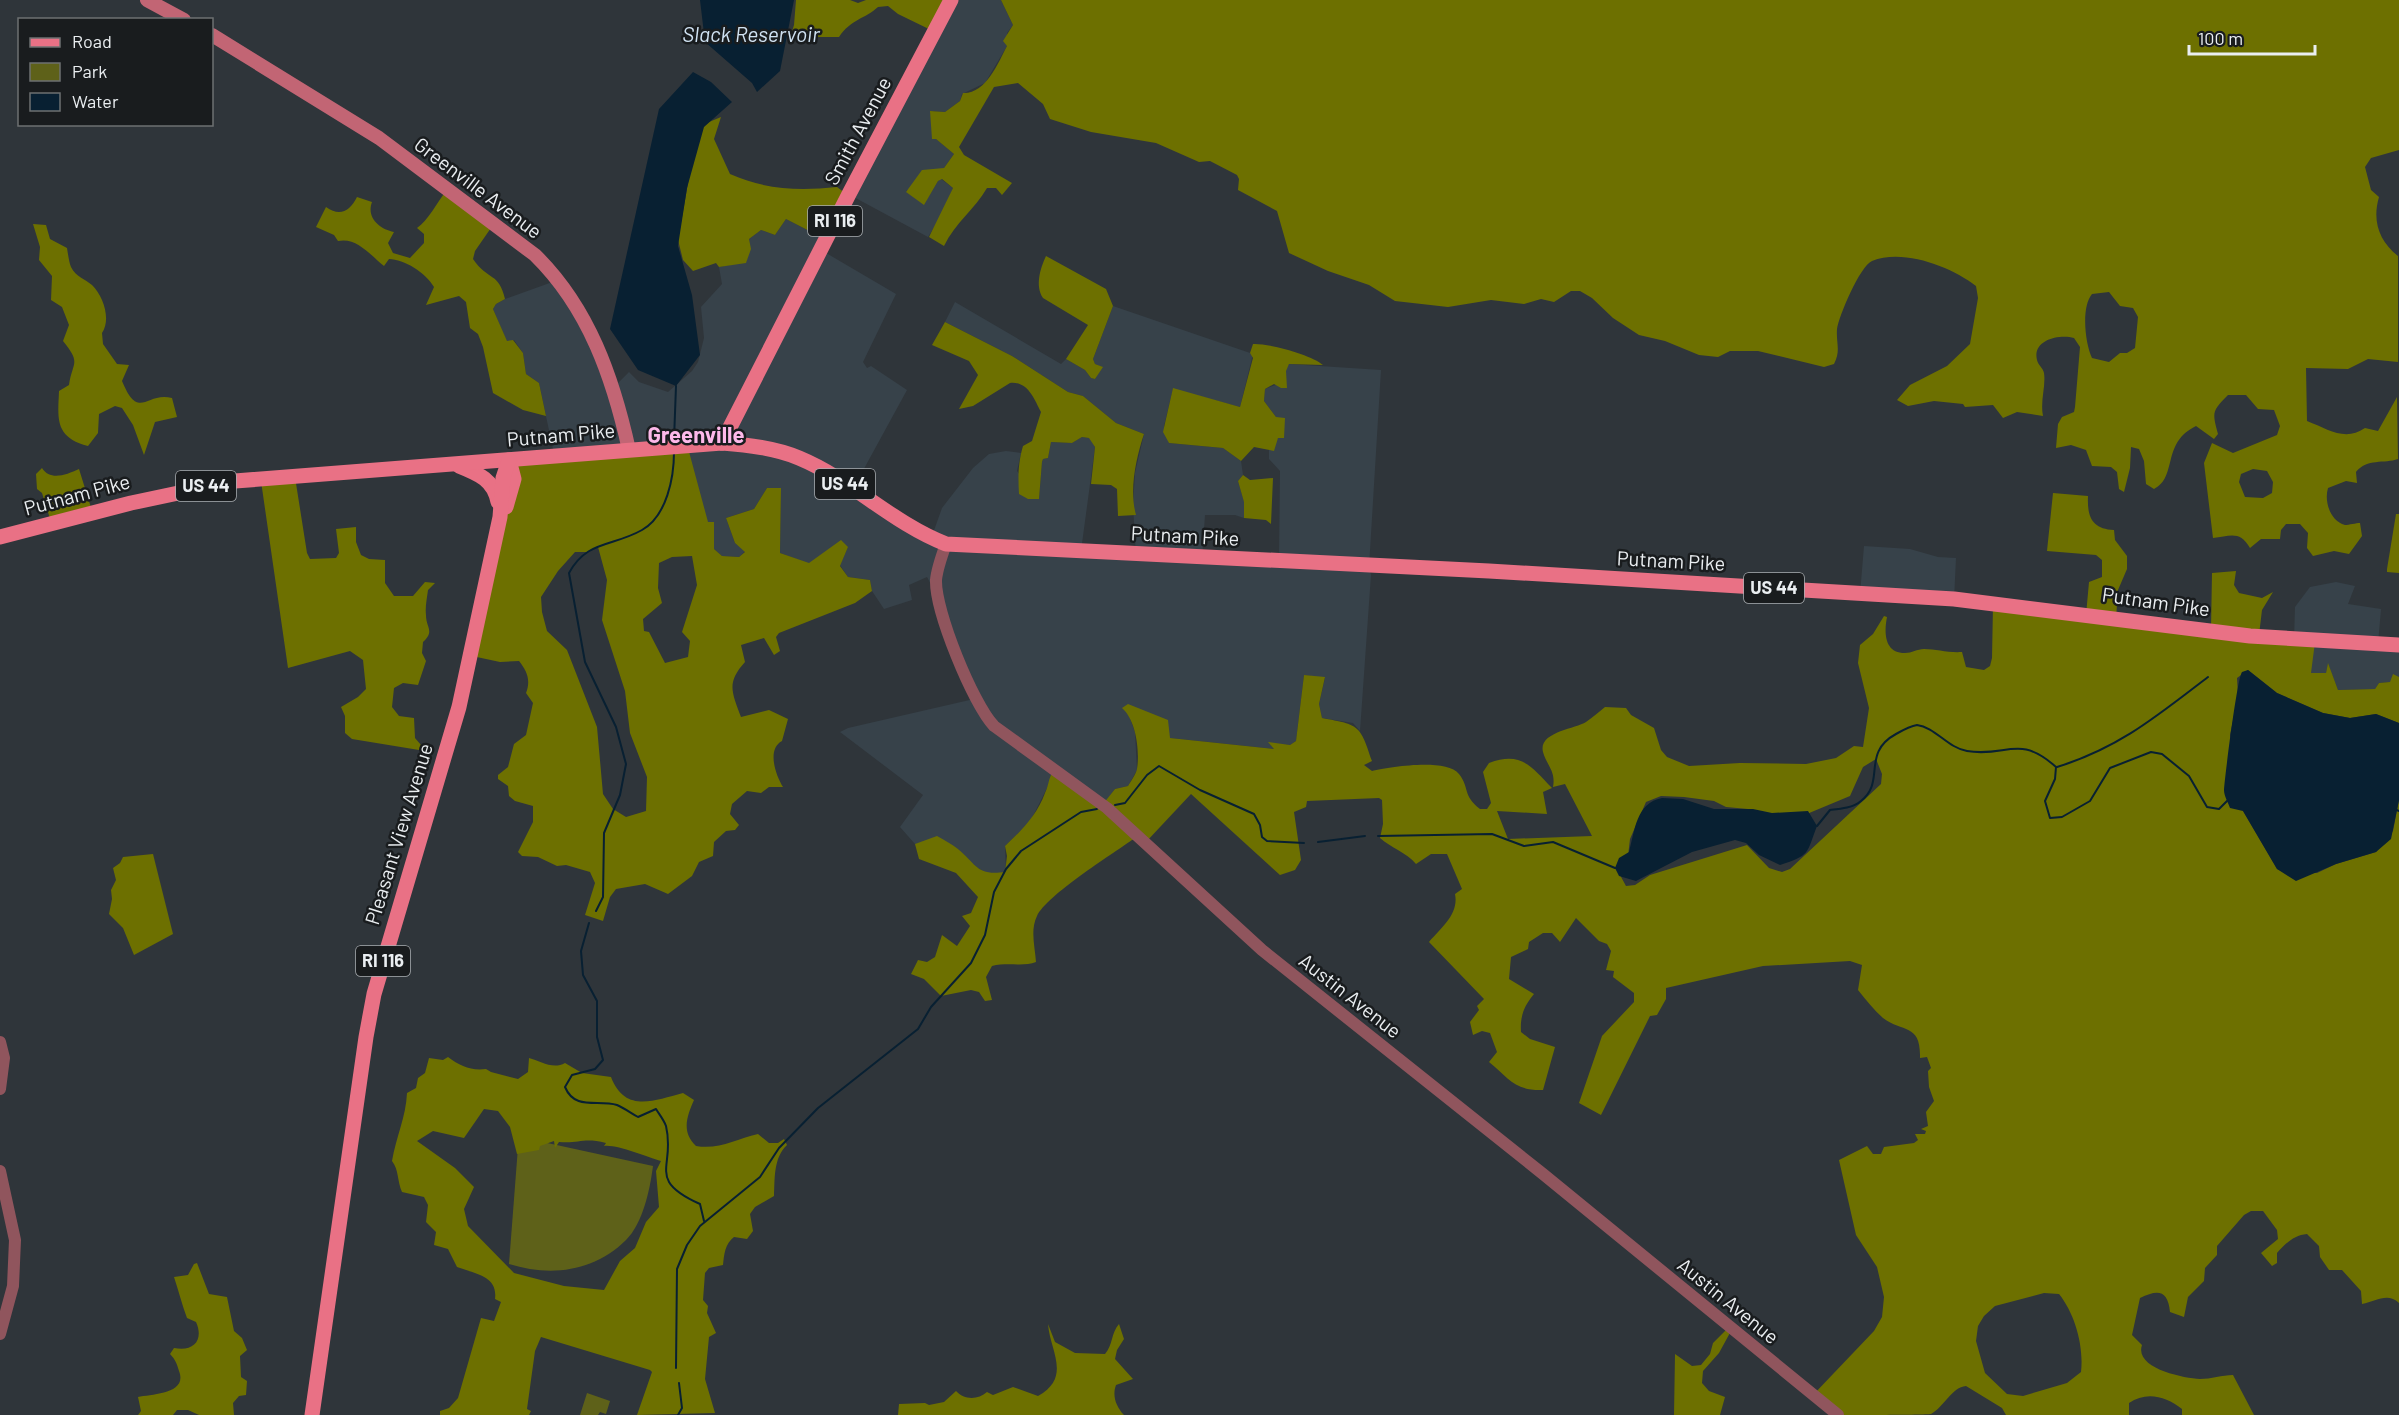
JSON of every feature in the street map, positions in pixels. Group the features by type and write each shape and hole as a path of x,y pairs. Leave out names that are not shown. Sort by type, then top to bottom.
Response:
{"main road":[{"path":"147,0 180,18"},
{"name":"Smith Avenue","path":"722,443 951,0"},
{"name":"Greenville Avenue","path":"213,36 379,138 535,255 554,273 588,324 613,384 629,450"},
{"name":"Putnam Pike","path":"0,537 131,502 235,480 722,443 754,446 798,458 837,478 921,535 946,544 1490,571 1954,599 2250,636 2399,645"},
{"name":"Pleasant View Avenue","path":"312,1415 366,1037 375,994 459,707 500,517 501,488 509,460"},
{"path":"454,464 488,480 495,489 500,517"}],"street":[{"name":"Austin Avenue","path":"946,544 936,579 937,599 973,694 983,715 994,726 1107,808 1262,950 1543,1174 1838,1415"},
{"path":"0,1042 4,1058 0,1089"},
{"path":"0,1171 15,1240 13,1286 0,1334"}],"shaded area":[{"path":"796,0 850,0 858,3 866,0 952,0 935,32 898,14 888,6 878,7 848,26 839,37 818,37 811,31 791,35"},
{"path":"952,0 1001,0 1013,25 1007,33 1007,46 985,83 962,94 960,101 945,112 930,111 936,139 954,154 944,168 906,191 924,204 941,179 953,188 943,213 928,237 850,195"},
{"path":"1001,0 2399,0 2399,150 2371,158 2365,167 2371,190 2379,197 2376,214 2379,230 2386,244 2398,256 2398,362 2368,359 2348,369 2306,368 2307,421 2336,433 2350,434 2365,428 2378,431 2397,397 2398,459 2365,465 2356,472 2357,483 2346,481 2328,488 2329,510 2335,519 2345,525 2360,523 2362,536 2349,554 2334,551 2313,556 2307,548 2308,533 2300,524 2286,524 2281,530 2280,539 2261,539 2250,548 2238,536 2213,538 2204,463 2212,443 2233,453 2277,435 2280,426 2274,410 2258,409 2246,395 2228,395 2215,412 2218,434 2214,439 2196,426 2185,433 2174,450 2166,476 2154,489 2146,484 2144,461 2139,449 2131,447 2130,468 2124,492 2119,489 2117,472 2111,467 2092,466 2086,450 2071,445 2056,448 2058,424 2062,417 2074,412 2075,407 2080,347 2074,338 2061,337 2048,340 2043,343 2037,353 2037,360 2044,378 2043,416 2017,412 2003,418 1993,405 1965,407 1963,404 1934,401 1908,406 1897,400 1910,385 1947,366 1970,344 1978,298 1976,286 1941,266 1912,258 1898,257 1872,261 1867,265 1851,292 1837,329 1838,351 1834,364 1824,367 1758,351 1730,351 1718,357 1699,355 1665,341 1639,335 1613,318 1592,298 1580,291 1571,291 1554,302 1541,299 1524,304 1491,300 1448,307 1395,301 1369,285 1328,271 1289,253 1277,211 1238,190 1237,175 1210,161 1199,162 1156,143 1091,132 1050,119 1043,104 1018,83 994,87 959,147 964,155 1012,183 1002,195 996,188 987,188 944,246 929,237 953,188 942,179 938,181 924,205 906,192 922,170 944,168 954,154 936,139 932,139 930,111 945,112 960,101 963,93 971,92 985,83 1007,46 1003,41 1013,25","holes":["2109,292 2120,306 2133,308 2138,317 2135,348 2127,353 2120,353 2109,362 2092,358 2085,325 2086,307 2092,294","2253,469 2267,471 2273,482 2272,493 2263,498 2245,497 2239,482 2241,474"]},
{"path":"721,117 714,139 730,174 757,183 783,188 837,187 849,196 825,239 786,219 775,235 761,230 749,239 751,249 746,263 719,267 716,263 693,271 683,260 678,240 697,132 709,122"},
{"path":"447,190 493,225 475,251 473,259 483,271 500,284 503,290 505,299 496,304 493,309 507,341 513,340 523,353 526,374 539,383 546,416 523,410 493,393 483,347 478,334 470,328 466,302 459,296 426,305 434,287 420,272 408,264 389,259 384,266 357,244 345,240 338,241 334,235 316,227 326,207 336,212 344,211 357,197 372,202 373,218 379,225 394,232 388,243 393,253 410,258 424,243 424,234 417,228 429,216"},
{"path":"786,219 825,239 821,250 896,294 863,362 867,368 871,366 907,390 854,487 932,536 942,508 973,468 989,454 1006,451 1021,453 1017,471 1039,499 1042,462 1043,459 1048,458 1051,442 1072,443 1082,437 1090,438 1095,447 1081,551 1136,555 1133,505 1135,473 1144,434 1116,423 1083,396 1068,392 1012,356 945,322 955,302 1061,364 1066,359 1095,379 1102,367 1095,364 1093,359 1113,306 1253,354 1240,407 1173,389 1164,426 1169,443 1223,448 1241,461 1243,475 1238,481 1244,501 1244,518 1235,515 1205,515 1202,559 1279,560 1280,471 1269,459 1269,450 1278,438 1276,417 1264,401 1265,389 1278,384 1289,364 1381,370 1369,567 1371,575 1360,731 1353,723 1322,718 1319,704 1325,678 1304,675 1296,741 1290,745 1269,743 1275,749 1170,738 1128,713 1135,732 1137,770 1128,786 1115,789 1103,805 1048,786 1030,822 1005,846 1006,872 989,875 973,865 958,849 915,844 900,827 923,795 840,732 848,728 974,699 935,592 927,577 909,585 912,600 884,609 872,591 870,580 848,577 840,565 848,547 809,564 780,553 781,489 767,488 754,509 726,518 735,543 745,551 739,557 722,556 714,549 714,522 708,523 554,454 539,383 526,374 523,353 514,340 507,342 493,309 496,304 505,299 558,280 614,387 629,372 639,382 668,392 692,371 698,362 704,338 701,307 722,284 719,267 746,262 750,249 749,239 761,230 775,235"},
{"path":"33,224 46,225 50,239 67,248 73,270 92,285 100,296 106,315 105,328 102,333 103,344 117,364 129,365 122,381 133,400 138,403 156,398 172,398 177,417 155,422 144,455 133,425 122,408 115,406 99,414 98,433 88,446 69,437 60,425 59,391 69,385 74,359 63,341 69,325 62,307 51,300 52,276 39,260 40,247"},
{"path":"1046,256 1106,289 1113,306 1093,359 1095,364 1103,367 1095,379 1066,359 1088,325 1043,298 1039,283"},
{"path":"945,322 1012,356 1068,392 1083,396 1116,423 1144,434 1134,474 1133,495 1136,515 1118,516 1117,489 1111,485 1091,484 1095,447 1089,438 1082,437 1072,443 1051,442 1048,458 1043,459 1042,462 1039,499 1028,499 1019,494 1020,458 1023,446 1032,441 1041,412 1030,392 1016,383 1010,383 973,406 959,409 978,375 969,361 932,345"},
{"path":"1253,344 1290,350 1310,357 1323,365 1289,364 1286,371 1287,388 1274,384 1265,389 1264,401 1276,417 1285,418 1284,438 1278,438 1274,451 1254,447 1241,461 1223,448 1169,443 1163,432 1173,388 1240,407 1253,358 1250,353"},
{"path":"688,448 708,522 714,522 714,549 722,556 739,557 745,552 735,543 726,518 754,509 767,488 781,488 780,553 809,563 841,540 848,547 840,566 848,577 870,580 872,591 855,603 779,633 776,637 780,651 774,655 764,638 741,645 745,662 735,676 732,688 741,717 769,710 788,719 782,741 777,745 774,756 775,769 783,787 769,787 761,793 747,791 732,804 730,814 739,825 735,830 726,831 714,842 713,856 699,862 692,876 668,894 645,884 616,889 610,897 603,921 585,915 595,883 590,872 566,865 557,866 538,857 522,856 518,852 533,822 533,806 515,801 509,796 508,786 498,779 498,775 508,767 514,744 526,735 533,703 526,693 527,676 519,661 500,662 472,656 509,464","holes":["598,547 607,580 602,620 625,691 630,733 647,777 646,811 626,817 613,809 603,794 597,727 567,650 547,631 542,612 541,597 558,571 575,552 587,552","692,556 697,585 682,632 690,641 688,657 665,663 649,632 644,631 643,619 662,603 658,588 659,563 672,557"]},
{"path":"42,468 54,476 79,469 93,514 52,525 42,493 37,489 36,474"},
{"path":"1243,475 1250,480 1273,478 1271,524 1266,520 1244,518 1244,502 1238,481"},
{"path":"295,477 307,553 310,559 336,558 339,553 336,529 356,527 356,542 361,555 369,559 385,560 385,583 394,596 413,596 425,582 435,583 428,590 426,602 429,635 423,642 422,653 426,661 418,685 403,683 394,688 392,707 399,716 414,718 415,738 421,745 419,750 352,739 345,733 345,716 341,707 358,697 366,689 363,660 350,651 288,668 261,481"},
{"path":"2053,493 2088,496 2092,521 2101,527 2114,530 2115,540 2127,556 2127,569 2118,590 2116,619 2211,629 2212,573 2236,571 2234,585 2239,593 2262,598 2273,592 2262,610 2259,635 2315,642 2311,673 2326,673 2328,663 2338,690 2375,689 2379,683 2390,682 2393,674 2399,677 2399,723 2376,714 2350,718 2323,713 2277,693 2248,670 2237,678 2238,696 2230,735 2243,811 2277,869 2287,873 2317,873 2336,864 2376,852 2393,831 2399,800 2399,1303 2386,1298 2362,1304 2361,1291 2342,1270 2329,1270 2320,1257 2319,1246 2307,1234 2298,1236 2287,1243 2277,1253 2277,1263 2272,1266 2261,1253 2278,1239 2277,1230 2263,1211 2251,1211 2244,1215 2217,1246 2217,1255 2205,1268 2204,1281 2188,1297 2184,1317 2170,1312 2167,1299 2161,1293 2152,1293 2140,1298 2132,1335 2142,1345 2141,1353 2145,1360 2152,1366 2172,1374 2192,1378 2204,1379 2233,1375 2254,1415 2182,1415 2182,1409 2176,1405 2163,1398 2149,1396 2129,1403 2129,1415 2006,1415 2002,1408 1966,1386 1952,1393 1931,1414 1837,1415 1813,1395 1874,1331 1882,1317 1884,1297 1877,1267 1856,1235 1839,1160 1867,1146 1873,1154 1881,1154 1884,1147 1914,1143 1918,1140 1915,1134 1925,1134 1926,1131 1921,1129 1928,1126 1926,1112 1934,1101 1929,1087 1928,1071 1931,1068 1927,1057 1920,1058 1920,1047 1914,1034 1890,1023 1870,1005 1858,990 1862,965 1850,961 1763,966 1666,988 1666,999 1657,1015 1650,1016 1601,1115 1579,1103 1602,1036 1634,1002 1634,993 1613,977 1614,971 1606,970 1611,951 1607,944 1599,941 1576,918 1560,942 1552,933 1543,933 1529,942 1528,949 1511,957 1509,979 1534,994 1523,1011 1521,1032 1530,1039 1555,1047 1543,1090 1518,1086 1489,1062 1497,1052 1490,1033 1482,1031 1473,1035 1470,1022 1479,1010 1477,1006 1484,999 1429,942 1452,914 1456,901 1455,894 1462,889 1447,854 1431,854 1416,864 1408,856 1380,838 1383,824 1382,800 1379,798 1307,801 1306,807 1294,812 1301,860 1295,870 1280,875 1191,794 1146,842 1138,837 1132,840 1095,865 1043,907 1034,927 1036,962 992,966 986,977 992,1000 985,1001 979,992 971,990 941,996 924,979 911,974 918,960 927,962 935,957 942,935 957,946 970,926 962,916 971,913 978,897 956,873 919,859 915,844 937,836 956,847 983,871 1005,872 1007,856 1005,846 1033,815 1042,801 1053,772 1103,804 1115,789 1128,786 1136,771 1138,754 1134,728 1122,708 1128,704 1168,720 1170,738 1274,749 1268,742 1290,745 1296,741 1304,675 1325,677 1319,704 1322,718 1351,725 1361,733 1372,761 1364,765 1372,771 1417,765 1442,766 1452,769 1459,774 1474,804 1480,809 1487,809 1491,803 1483,772 1489,763 1509,759 1517,760 1531,767 1552,788 1543,792 1547,814 1497,811 1508,839 1592,836 1565,784 1553,787 1554,781 1543,752 1543,745 1546,740 1558,732 1586,722 1605,707 1626,708 1631,715 1654,728 1661,750 1667,757 1689,766 1740,763 1806,764 1836,758 1854,746 1863,747 1869,708 1858,663 1860,645 1873,634 1884,616 1887,617 1887,641 1889,646 1898,652 1924,649 1962,652 1966,667 1984,670 1990,666 1992,658 1993,605 2086,615 2089,582 2102,577 2102,560 2096,555 2047,551","holes":["1876,759 1882,774 1881,784 1790,869 1782,872 1769,868 1747,845 1650,875 1635,885 1626,886 1620,875 1628,856 1630,839 1646,802 1661,796 1684,797 1714,801 1726,807 1748,809 1765,817 1802,816 1850,796 1863,767","2044,1293 2059,1294 2070,1311 2080,1341 2081,1372 2067,1383 2023,1396 2007,1394 1985,1373 1976,1341 1978,1326 1984,1316 1995,1306"]},
{"path":"2396,514 2399,514 2399,573 2387,572"},
{"path":"1864,546 1910,549 1938,557 1956,558 1954,600 1860,594"},
{"path":"2336,582 2355,586 2348,604 2381,609 2378,644 2399,647 2399,677 2390,682 2379,683 2375,689 2338,690 2328,664 2326,673 2311,673 2294,640 2295,607 2310,587"},
{"path":"153,854 173,934 134,955 123,928 109,914 111,890 116,880 113,868 120,863 123,857"},
{"path":"448,1057 466,1067 486,1069 518,1079 528,1072 529,1058 556,1066 565,1063 582,1073 611,1077 624,1096 641,1102 683,1093 694,1100 687,1130 691,1141 696,1146 712,1147 758,1134 769,1143 778,1143 784,1139 787,1145 782,1150 777,1163 774,1196 755,1207 750,1214 753,1231 747,1239 734,1237 727,1246 723,1265 709,1268 705,1273 703,1300 708,1306 707,1313 716,1333 709,1337 705,1379 715,1413 637,1415 652,1372 650,1370 541,1337 535,1351 527,1409 531,1411 529,1415 440,1415 440,1411 449,1408 458,1398 481,1318 494,1321 501,1302 495,1299 493,1285 489,1281 478,1274 457,1267 448,1249 434,1245 436,1232 426,1222 428,1205 424,1197 402,1192 392,1161 407,1093 416,1088 418,1078 425,1073 429,1058 443,1060","holes":["484,1109 498,1111 510,1127 517,1154 539,1150 540,1146 554,1141 555,1148 559,1142 592,1141 606,1143 604,1146 624,1149 661,1161 656,1171 659,1207 646,1222 635,1248 620,1261 604,1290 564,1286 514,1273 468,1226 464,1209 474,1187 455,1168 417,1141 433,1131 464,1138"]},
{"path":"197,1263 209,1294 227,1297 234,1331 242,1338 247,1350 240,1356 241,1377 247,1381 246,1395 239,1396 233,1403 234,1415 199,1415 188,1410 177,1410 173,1415 138,1415 141,1411 138,1397 167,1392 178,1384 179,1371 170,1354 174,1348 187,1348 196,1343 198,1339 196,1322 187,1318 174,1277 188,1275"},
{"path":"1048,1324 1055,1342 1075,1353 1105,1354 1119,1324 1124,1339 1117,1350 1115,1359 1133,1379 1116,1385 1114,1393 1124,1415 898,1415 899,1404 925,1403 929,1405 944,1402 956,1391 971,1398 987,1392 993,1395 1013,1387 1038,1396 1048,1389 1057,1372"},
{"path":"1728,1328 1731,1331 1719,1353 1703,1371 1702,1383 1709,1391 1725,1397 1720,1415 1674,1415 1675,1354 1692,1366 1701,1365 1710,1354 1713,1343"}],"green space":[{"path":"529,1139 653,1166 648,1195 641,1215 626,1240 600,1259 571,1269 540,1270 509,1264 518,1147"},
{"path":"587,1393 610,1401 606,1414 600,1412 598,1415 580,1415"}],"water":[{"name":"Slack Reservoir","path":"700,0 794,0 780,71 757,92 752,83 705,42"},
{"path":"693,72 711,82 732,102 704,127 687,188 678,246 692,295 700,355 676,386 638,370 610,329 659,109"},
{"path":"2248,670 2277,693 2323,713 2350,718 2376,714 2399,723 2399,800 2391,839 2376,852 2336,864 2296,881 2277,869 2243,811 2230,808 2224,790 2234,708 2242,672"},
{"path":"1662,798 1683,799 1714,809 1753,809 1772,813 1808,811 1817,826 1806,853 1780,865 1759,855 1746,843 1735,840 1692,852 1636,881 1619,876 1615,868 1619,858 1629,852 1635,827 1642,811 1653,801"}],"waterway":[{"path":"674,440 676,386"},
{"path":"596,911 603,897 604,833 620,795 626,764 616,727 585,662 569,573 576,562 592,549 631,535 651,524 663,506 667,495 673,473 674,452"},
{"path":"2057,767 2100,750 2137,730 2208,677"},
{"path":"1817,826 1830,810 1850,807 1861,801 1872,785 1879,750 1896,734 1917,725 1930,729 1954,746 1967,751 1992,752 2022,749 2043,757 2056,767 2055,779 2045,801 2050,818 2062,817 2090,801 2110,768 2151,752 2162,754 2189,776 2207,807 2219,809 2228,800"},
{"path":"1115,805 1125,803 1147,775 1159,766 1200,790 1254,814 1260,825 1262,837 1267,841 1304,843"},
{"path":"676,1368 677,1269 687,1245 700,1226 760,1177 779,1148 818,1108 918,1029 931,1007 971,963 985,935 994,892 1006,869 1021,851 1081,812 1097,809"},
{"path":"2395,809 2399,811"},
{"path":"1378,836 1492,834 1524,846 1553,842 1615,868"},
{"path":"1318,842 1365,836"},
{"path":"589,923 581,951 583,975 597,1001 597,1037 603,1060 595,1069 572,1075 565,1087 569,1094 581,1102 610,1103 638,1117 656,1109 666,1126 668,1179 673,1187 683,1195 700,1204 704,1221"},
{"path":"678,1415 682,1408 679,1383"}],"district":[{"name":"Greenville","path":"696,435"}]}
